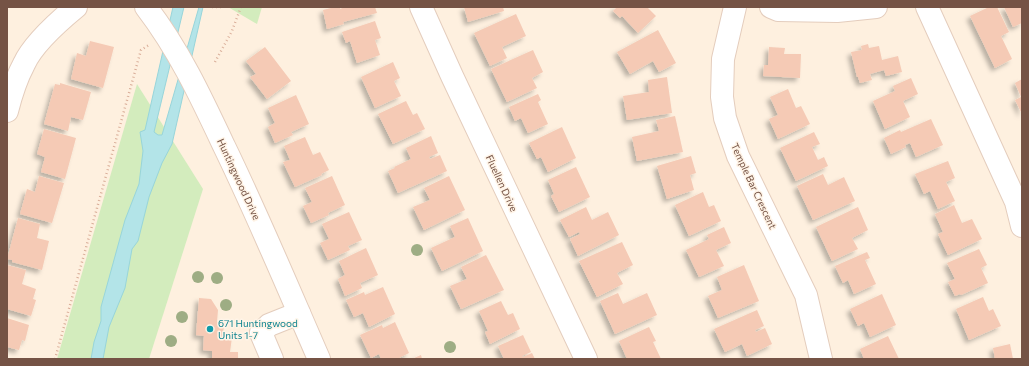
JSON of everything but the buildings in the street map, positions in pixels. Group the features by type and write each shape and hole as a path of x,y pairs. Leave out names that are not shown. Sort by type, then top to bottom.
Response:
{"street":[{"path":"8,102 24,64 32,51 76,7"},
{"name":"Huntingwood Drive","path":"146,7 166,34 195,85 239,177 319,359"},
{"name":"Fluellen Drive","path":"421,7 452,76 586,359"},
{"name":"Temple Bar Crescent","path":"735,7 723,59 722,96 725,118 738,156 806,295 821,359"},
{"path":"771,7 778,10 837,12 876,7"},
{"path":"928,7 1016,202 1022,226"},
{"path":"272,359 261,333 269,325 299,313"}],"path":[{"path":"212,7 221,7"},
{"path":"215,62 232,31 241,7"},
{"path":"55,359 141,50 166,34"}],"green space":[{"path":"228,7 262,7 257,24"},
{"path":"137,84 203,189 149,359 57,359"}],"water":[{"path":"173,7 184,7 154,132 158,135 162,135 199,7 203,7 172,144 162,163 149,197 138,241 132,249 125,288 109,327 103,359 91,359 94,342 101,321 101,307 125,220 139,184 143,151 140,132 145,130"}],"place":[{"name":"671 Huntingwood Units 1-7","path":"210,329"}]}
